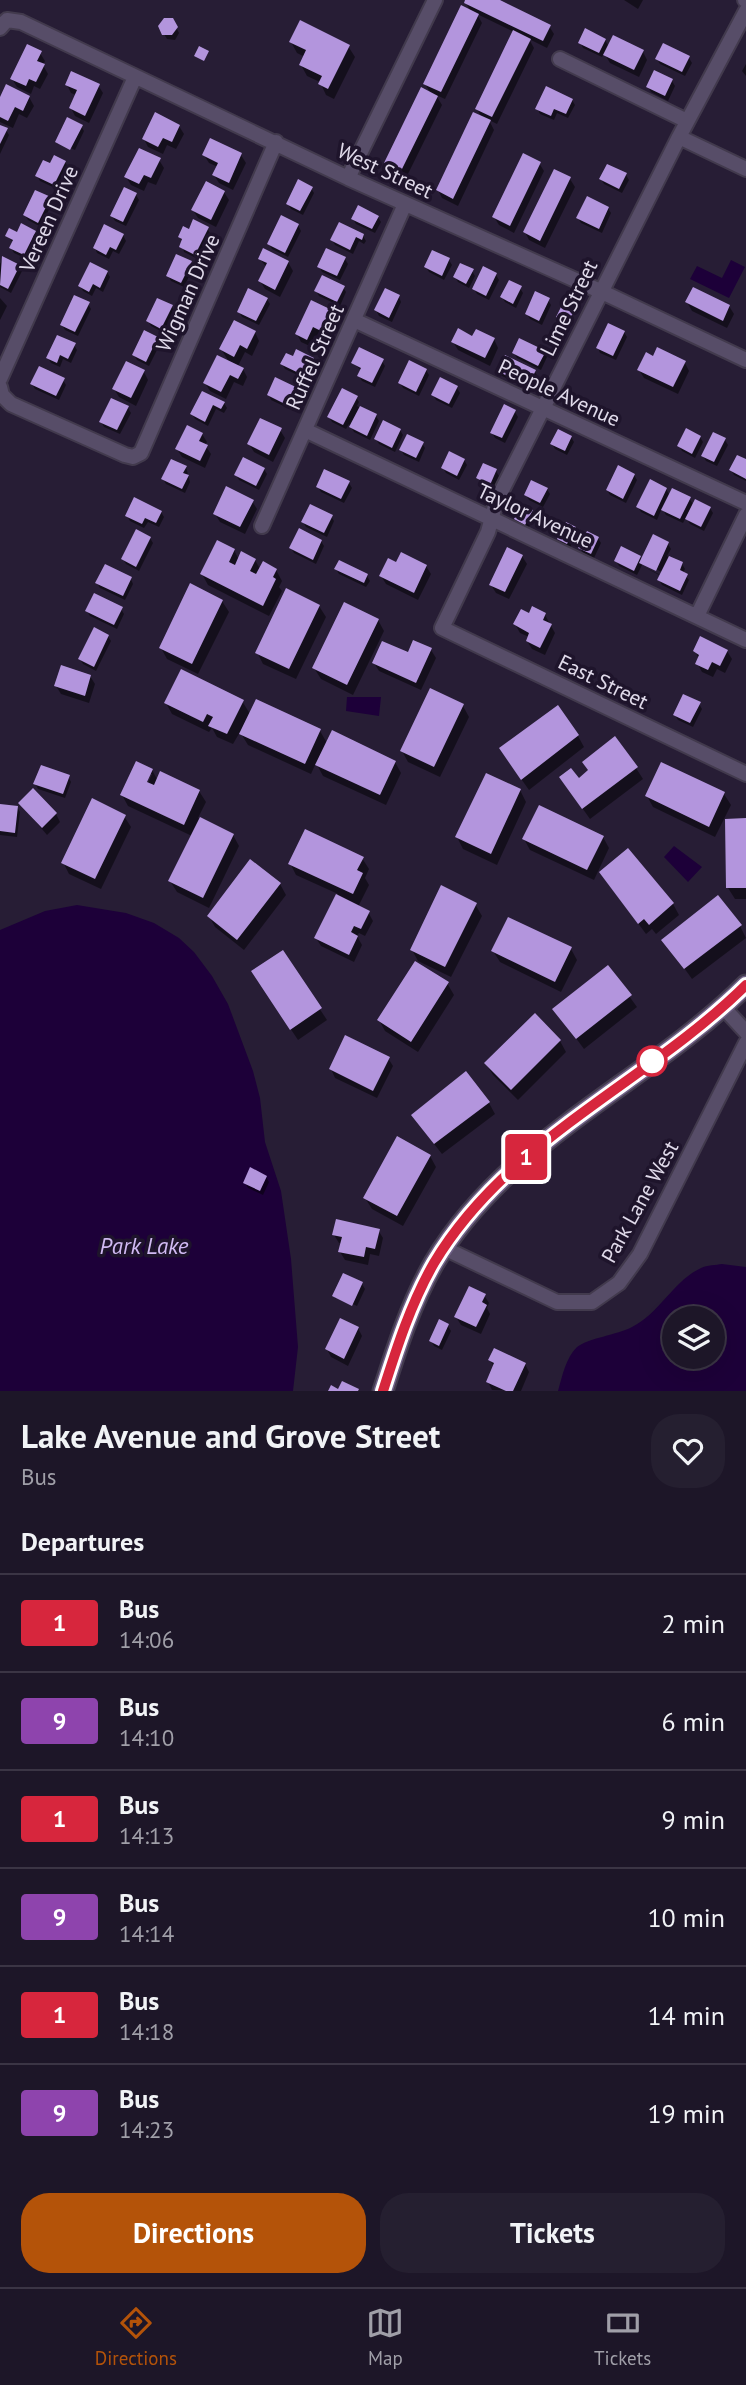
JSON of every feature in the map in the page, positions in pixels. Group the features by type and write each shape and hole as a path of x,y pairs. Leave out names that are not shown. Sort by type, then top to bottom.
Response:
{"main road":[{"path":"383,1391 411,1310 444,1248 477,1204 512,1168 723,1007 746,985"}],"street":[{"path":"348,178 435,0"},
{"name":"Lime Street","path":"442,628 488,532 496,502 600,291 746,11"},
{"name":"West Street","path":"4,24 21,22 348,178 746,360"},
{"path":"560,60 687,121"},
{"name":"Vereen Drive","path":"0,379 135,77"},
{"path":"679,137 746,169"},
{"name":"Wigman Drive","path":"1,391 11,404 133,457 141,453 276,142"},
{"name":"Ruffel Street","path":"262,526 405,204"},
{"name":"People Avenue","path":"354,320 746,503"},
{"name":"Taylor Avenue","path":"306,430 746,640"},
{"path":"697,616 746,515"},
{"name":"East Street","path":"442,628 746,774"},
{"path":"723,1007 746,1031"},
{"name":"Park Lane West","path":"444,1248 557,1302 592,1301 619,1283 640,1254 746,1043"}],"water":[{"path":"731,260 745,267 729,298 690,279 697,266 722,278"},
{"path":"347,697 381,697 379,716 346,711"},
{"path":"674,846 702,867 688,882 664,857"},
{"name":"Park Lake","path":"77,905 126,913 154,923 179,938 194,952 212,976 228,1004 253,1071 260,1098 265,1142 281,1191 291,1259 298,1347 293,1391 0,1391 0,930 45,911"},
{"path":"722,1264 746,1267 746,1391 558,1391 567,1362 577,1347 642,1321 682,1281 703,1267"}],"building":[{"path":"465,0 500,0 551,25 543,41 464,3"},
{"path":"461,5 479,14 441,92 423,84"},
{"path":"164,18 173,18 178,27 172,35 162,35 158,26"},
{"path":"300,20 350,45 328,89 318,84 322,76 299,65 306,50 289,42"},
{"path":"585,28 606,39 599,53 578,43"},
{"path":"513,30 531,39 492,117 475,109"},
{"path":"613,35 644,50 634,70 603,55"},
{"path":"663,43 690,56 682,72 655,59"},
{"path":"27,44 42,51 37,61 45,64 36,82 29,79 26,86 10,79"},
{"path":"199,46 209,51 204,61 194,56"},
{"path":"654,70 673,79 665,96 646,87"},
{"path":"71,71 100,84 85,116 69,108 77,90 65,85"},
{"path":"6,84 30,96 23,111 15,107 8,121 0,117 0,97"},
{"path":"546,86 573,99 566,114 554,109 551,116 535,109"},
{"path":"421,87 438,96 401,171 384,163"},
{"path":"155,112 180,125 172,142 163,138 158,147 142,139"},
{"path":"473,112 491,120 453,199 436,190"},
{"path":"67,117 83,125 70,150 55,142"},
{"path":"0,125 8,128 0,144"},
{"path":"210,138 242,153 229,183 212,175 218,163 202,155"},
{"path":"139,148 161,158 151,178 144,175 139,184 124,177"},
{"path":"523,153 541,162 510,226 492,217"},
{"path":"54,155 66,161 54,185 35,176 43,160 50,163"},
{"path":"607,164 627,173 619,189 599,179"},
{"path":"554,169 571,177 540,241 523,232"},
{"path":"298,179 313,187 300,211 286,204"},
{"path":"206,181 225,191 211,220 191,210"},
{"path":"124,187 137,193 123,222 110,216"},
{"path":"35,190 51,197 38,223 23,215"},
{"path":"587,196 609,207 599,229 576,218"},
{"path":"358,205 379,216 372,229 351,219"},
{"path":"281,215 299,224 285,253 267,244"},
{"path":"193,219 209,227 195,255 179,247 182,239 178,237 183,226 189,229"},
{"path":"339,222 364,234 362,240 356,237 350,250 330,240"},
{"path":"21,223 36,231 24,255 9,248 13,240 5,236 9,228 17,232"},
{"path":"104,224 124,234 116,250 110,247 106,255 93,248"},
{"path":"263,248 289,261 275,290 258,281 267,263 258,259"},
{"path":"326,248 346,257 337,276 317,267"},
{"path":"432,250 450,258 442,276 424,267"},
{"path":"176,254 192,261 181,283 166,276"},
{"path":"2,256 20,265 8,289 0,285"},
{"path":"90,262 108,271 100,288 93,284 89,292 78,286"},
{"path":"460,263 474,269 466,284 453,277"},
{"path":"483,266 497,273 486,296 472,289"},
{"path":"322,275 345,286 337,302 314,291"},
{"path":"509,280 522,286 513,304 500,297"},
{"path":"693,287 730,305 723,321 685,302"},
{"path":"248,288 268,298 256,321 237,312"},
{"path":"385,288 400,295 389,318 374,310"},
{"path":"535,291 550,298 539,321 525,314"},
{"path":"74,295 90,302 75,332 60,325"},
{"path":"157,298 173,305 161,329 146,321"},
{"path":"311,300 334,311 323,332 313,327 307,340 295,334"},
{"path":"561,307 573,313 568,323 556,317"},
{"path":"234,320 256,331 247,349 240,345 234,357 219,349"},
{"path":"608,323 625,331 613,356 596,348"},
{"path":"458,328 472,336 476,329 495,338 485,358 451,342"},
{"path":"144,330 158,337 146,362 132,355"},
{"path":"57,335 76,343 68,359 60,355 57,363 46,358"},
{"path":"519,338 546,351 538,366 512,353"},
{"path":"359,347 384,359 372,383 357,376 361,368 351,363"},
{"path":"657,347 686,361 673,387 637,370 646,352 653,356"},
{"path":"296,349 314,358 305,376 280,364 286,353 293,356"},
{"path":"217,355 244,368 238,379 230,375 221,392 203,383"},
{"path":"505,355 536,370 528,386 497,371"},
{"path":"409,360 427,369 416,392 398,383"},
{"path":"126,361 145,370 131,398 112,389"},
{"path":"39,366 65,378 56,396 30,384"},
{"path":"275,377 300,389 291,407 267,395"},
{"path":"440,377 458,386 449,404 431,395"},
{"path":"342,388 358,396 343,425 327,417"},
{"path":"202,391 225,402 221,409 213,405 205,422 190,414"},
{"path":"111,398 129,406 117,430 99,422"},
{"path":"504,404 516,410 502,438 490,433"},
{"path":"360,406 377,414 367,436 349,427"},
{"path":"260,418 282,428 269,455 247,444"},
{"path":"383,420 401,429 392,448 374,439"},
{"path":"187,425 203,433 199,441 208,445 200,461 175,449"},
{"path":"686,428 701,436 692,454 677,446"},
{"path":"558,429 572,436 565,451 550,444"},
{"path":"713,432 726,438 714,462 701,456"},
{"path":"407,434 424,442 416,458 399,450"},
{"path":"449,451 465,459 457,476 441,468"},
{"path":"737,455 746,459 746,479 729,470"},
{"path":"243,457 265,468 256,486 234,475"},
{"path":"171,459 187,466 183,473 189,475 182,489 161,479"},
{"path":"483,463 497,469 490,485 476,478"},
{"path":"618,465 635,474 623,499 606,490"},
{"path":"324,469 350,481 341,499 316,487"},
{"path":"650,479 667,488 654,516 636,507"},
{"path":"531,480 548,488 540,503 524,495"},
{"path":"226,486 254,500 240,527 213,514"},
{"path":"672,488 691,497 680,519 661,510"},
{"path":"134,497 162,511 156,523 145,518 142,524 125,516"},
{"path":"695,499 711,507 701,527 685,519"},
{"path":"310,504 333,515 324,533 301,522"},
{"path":"521,504 533,510 525,525 514,519"},
{"path":"566,522 576,527 567,544 557,539"},
{"path":"299,528 322,540 313,560 289,548"},
{"path":"136,529 151,537 136,567 121,559"},
{"path":"587,531 599,537 591,554 578,548"},
{"path":"653,534 669,542 656,571 639,563"},
{"path":"217,540 235,549 229,562 235,565 241,551 256,559 250,571 256,574 263,561 277,569 273,577 276,579 263,606 200,574"},
{"path":"621,546 641,556 634,571 614,561"},
{"path":"507,547 523,555 505,592 489,585"},
{"path":"401,552 427,565 414,593 379,576 388,558 396,562"},
{"path":"669,556 683,562 680,570 688,574 680,591 657,580"},
{"path":"339,560 368,574 364,583 334,569"},
{"path":"105,564 132,577 123,596 95,583"},
{"path":"190,583 223,600 192,664 159,648"},
{"path":"286,588 320,605 289,669 255,653"},
{"path":"94,593 123,607 114,625 85,611"},
{"path":"344,602 379,619 347,685 312,668"},
{"path":"532,606 546,613 543,620 552,624 540,648 526,641 529,633 513,624 521,609 529,613"},
{"path":"94,627 109,635 94,667 78,659"},
{"path":"700,636 728,650 720,666 712,662 708,670 695,664 699,655 693,651"},
{"path":"413,640 432,648 416,683 372,663 382,641 408,652"},
{"path":"61,665 91,675 85,696 54,686"},
{"path":"181,669 244,700 227,734 208,726 213,717 207,714 203,722 164,703"},
{"path":"430,688 464,704 434,767 400,751"},
{"path":"683,694 701,702 690,723 673,715"},
{"path":"256,699 321,729 305,764 239,734"},
{"path":"558,705 579,735 521,780 499,748"},
{"path":"332,730 396,761 380,795 315,765"},
{"path":"615,736 638,767 582,809 559,777 571,768 579,778 588,770 582,762"},
{"path":"136,761 153,769 147,782 154,785 160,771 200,790 184,825 120,795"},
{"path":"661,762 725,792 709,827 645,796"},
{"path":"41,765 70,775 63,794 33,784"},
{"path":"486,773 521,789 491,854 455,837"},
{"path":"33,788 57,813 42,828 18,803"},
{"path":"92,798 126,815 95,879 61,863"},
{"path":"0,804 18,806 15,833 0,831"},
{"path":"539,805 604,836 587,870 522,839"},
{"path":"200,817 234,834 203,898 168,881"},
{"path":"746,818 746,888 726,888 725,819"},
{"path":"305,829 364,857 357,870 363,873 353,894 288,864"},
{"path":"628,848 674,903 649,925 644,919 638,924 599,872"},
{"path":"250,859 281,883 237,940 207,916"},
{"path":"441,885 477,903 445,967 410,950"},
{"path":"336,894 370,911 361,929 354,926 351,932 358,936 349,955 314,938"},
{"path":"718,895 742,925 684,969 661,940"},
{"path":"508,917 572,947 555,982 491,951"},
{"path":"283,950 322,1008 290,1030 251,971"},
{"path":"415,961 449,982 411,1042 377,1020"},
{"path":"608,965 632,995 576,1039 552,1009"},
{"path":"535,1013 561,1040 511,1090 484,1063"},
{"path":"345,1035 390,1057 373,1091 329,1069"},
{"path":"466,1071 490,1102 434,1144 411,1115"},
{"path":"397,1136 431,1155 397,1216 363,1198"},
{"path":"250,1167 267,1176 260,1191 243,1183"},
{"path":"336,1219 380,1229 375,1249 366,1247 364,1257 338,1252 342,1237 332,1235"},
{"path":"343,1273 363,1282 352,1306 332,1296"},
{"path":"469,1286 486,1294 482,1302 487,1305 476,1327 454,1317"},
{"path":"340,1318 359,1327 344,1359 325,1349"},
{"path":"439,1319 449,1324 439,1346 429,1341"},
{"path":"494,1348 526,1363 513,1391 506,1391 486,1382 494,1363 488,1360"},
{"path":"342,1381 359,1389 358,1391 328,1391 331,1385 338,1389"}],"bus line":[{"name":"1","path":"383,1391 405,1325 426,1278 454,1233 477,1204 529,1154 711,1017 746,985"}]}
